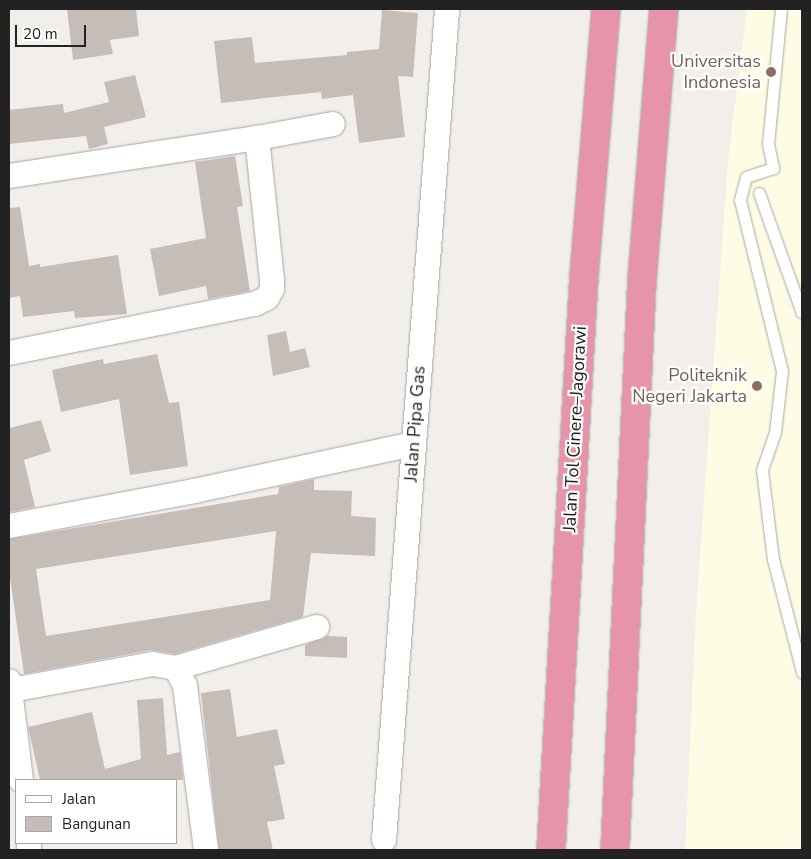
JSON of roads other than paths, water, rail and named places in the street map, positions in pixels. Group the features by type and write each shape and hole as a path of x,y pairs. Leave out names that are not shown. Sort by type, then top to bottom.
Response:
{"highway":[{"name":"Jalan Tol Cinere–Jagorawi","path":"551,850 584,276 606,9"},
{"path":"616,850 642,280 664,9"}],"street":[{"name":"Jalan Pipa Gas","path":"384,840 447,9"},
{"path":"9,176 257,138 333,124"},
{"path":"9,353 255,304 268,298 272,280 257,138"},
{"path":"9,526 202,489 413,444"},
{"path":"21,779 10,685 153,664 176,668 317,627"},
{"path":"176,668 185,686 206,850"}],"lane":[{"path":"781,9 768,144 774,165 746,177 740,200 782,371 775,432 762,470 773,559 802,672"},
{"path":"759,194 802,313"}],"place":[{"name":"Universitas Indonesia","path":"771,72"},
{"name":"Politeknik Negeri Jakarta","path":"757,386"}]}
